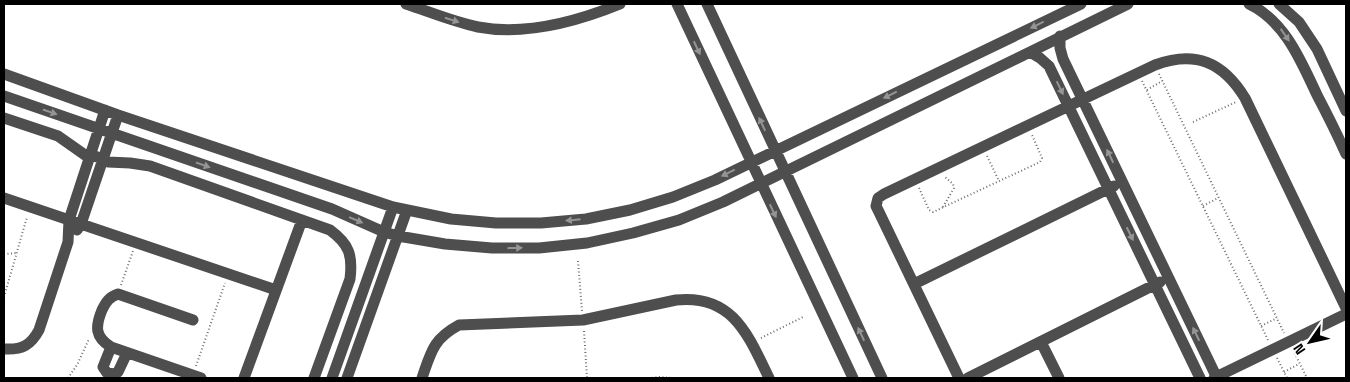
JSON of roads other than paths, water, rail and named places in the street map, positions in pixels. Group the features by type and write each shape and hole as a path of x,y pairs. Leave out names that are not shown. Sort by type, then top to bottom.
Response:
{"street":[{"path":"406,4 462,23 504,29 541,27 577,20 620,4"},
{"path":"677,4 852,378"},
{"path":"707,4 882,378"},
{"path":"4,74 118,115 393,208 451,219 496,223 541,223 586,219 630,210 673,197 715,180 1081,4"},
{"path":"4,96 332,209 384,232 398,236 445,244 492,248 540,248 587,243 633,234 679,220 761,185 1128,4"},
{"path":"1249,4 1256,7 1280,29 1299,56 1346,154"},
{"path":"1280,4 1299,22 1316,49 1346,111"},
{"path":"1060,36 1060,48 1063,59 1215,378 1346,314"},
{"path":"1030,52 1049,66 1200,378"},
{"path":"959,378 876,206 878,198 1082,99 1168,60 1184,58 1199,60 1226,74 1237,85 1346,308"},
{"path":"1049,66 1063,59"},
{"path":"5,349 16,350 26,347 34,340 39,330 68,242 69,220 105,110"},
{"path":"68,242 81,224 118,115"},
{"path":"4,118 58,136 80,153 114,163 150,166 330,230 341,238 349,250 352,264 350,279 314,378"},
{"path":"85,171 97,175"},
{"path":"914,284 1122,182"},
{"path":"4,198 276,290"},
{"path":"332,378 393,208"},
{"path":"347,378 407,210"},
{"path":"244,378 302,220"},
{"path":"968,378 1169,278"},
{"path":"193,320 118,294 111,296 106,302 97,323 100,337 111,347 197,377"},
{"path":"422,378 436,342 446,332 459,325 583,320 690,298 704,300 718,306 731,314 741,324 769,378"},
{"path":"1041,342 1059,378"},
{"path":"111,347 103,366 107,373 114,374 118,372 128,353"}]}
